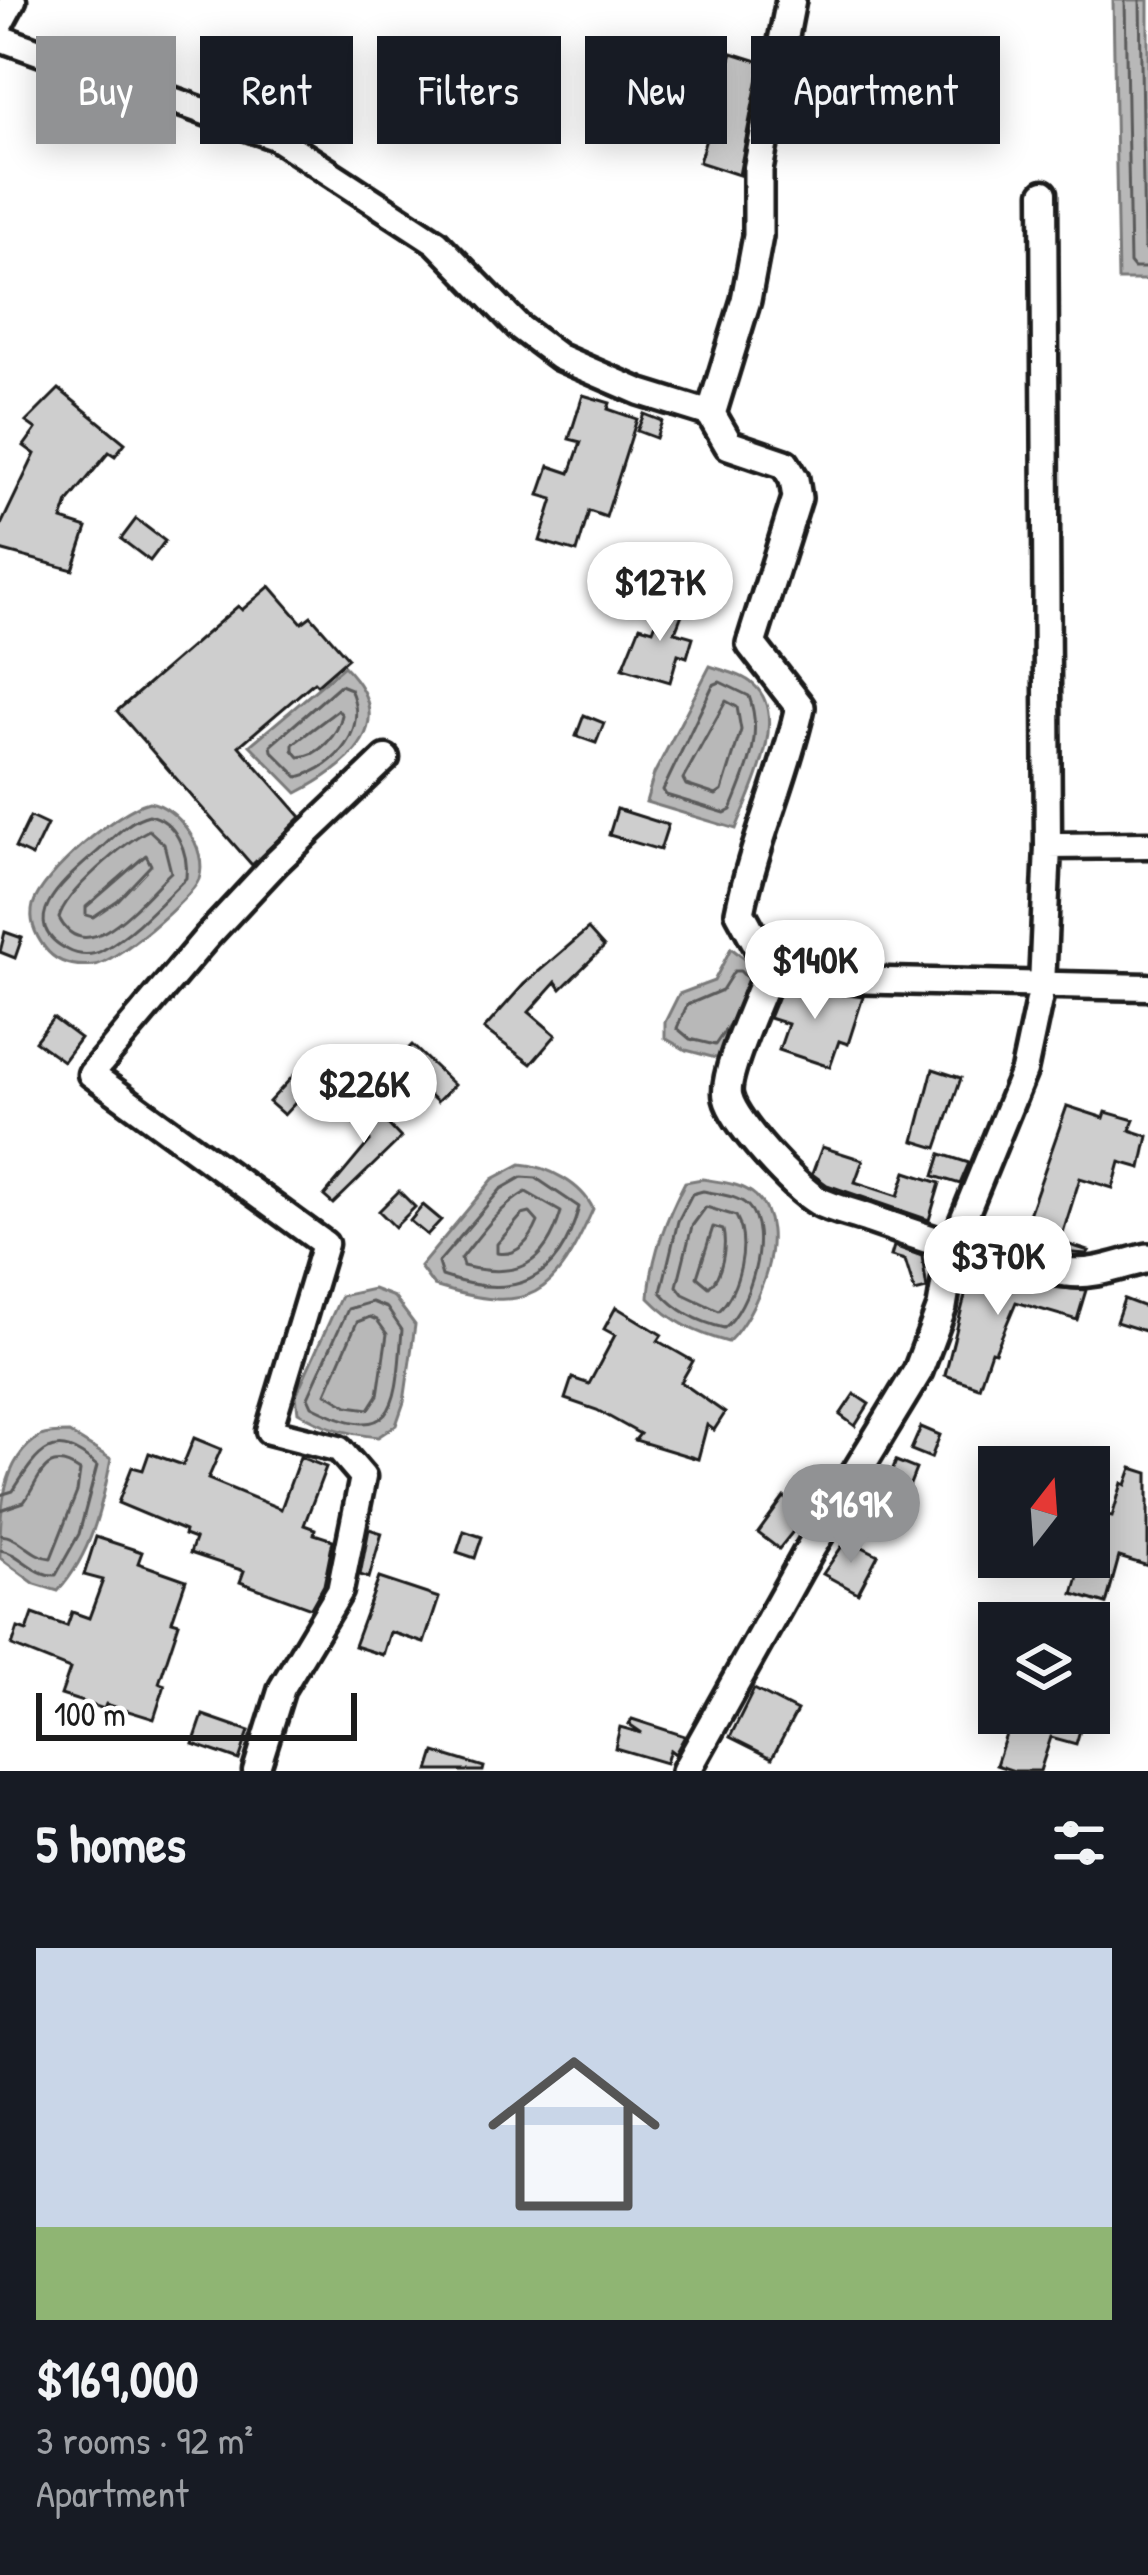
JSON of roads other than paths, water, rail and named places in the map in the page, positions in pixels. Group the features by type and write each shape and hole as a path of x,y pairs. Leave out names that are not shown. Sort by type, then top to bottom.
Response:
{"street":[{"path":"0,24 13,0"},
{"path":"711,414 746,300 758,236 758,170 791,0"},
{"path":"0,38 274,137 436,242 518,327 559,357 640,392 711,414 729,446 785,464 797,498 751,644 800,706 789,756 749,868 740,912 770,967 729,1067 726,1094 734,1111 779,1166 817,1201 952,1247 1068,1273 1090,1273 1148,1258"},
{"path":"686,1771 810,1549 918,1371 942,1307 952,1247 1024,1071 1042,986 1048,847 1044,193"},
{"path":"256,1771 282,1688 340,1591 363,1477 339,1449 269,1431 326,1244 91,1074 277,862 386,758"},
{"path":"1048,847 1148,844"},
{"path":"770,967 844,980 1148,987"}],"water":[{"path":"1113,0 1148,0 1148,280 1118,280"},
{"path":"344,666 361,687 368,724 351,756 297,793 250,745"},
{"path":"710,666 754,685 768,716 764,756 736,829 646,802 654,774"},
{"path":"149,802 170,812 188,831 199,855 199,879 168,914 104,962 80,965 55,958 41,943 32,922 39,892 83,845 119,817"},
{"path":"731,948 760,971 723,1060 686,1050 665,1038 665,1022 679,994 714,981"},
{"path":"521,1164 563,1178 593,1209 565,1262 535,1292 517,1298 494,1299 434,1286 420,1267 493,1179"},
{"path":"702,1179 730,1184 756,1196 771,1230 771,1250 759,1293 728,1342 685,1326 649,1298 656,1253 672,1210 685,1182"},
{"path":"373,1289 394,1297 415,1325 404,1402 396,1425 378,1437 308,1418 298,1412 296,1395 341,1296"},
{"path":"69,1433 111,1459 87,1546 58,1591 35,1584 0,1558 1,1525 5,1490 17,1459 41,1436"}]}
